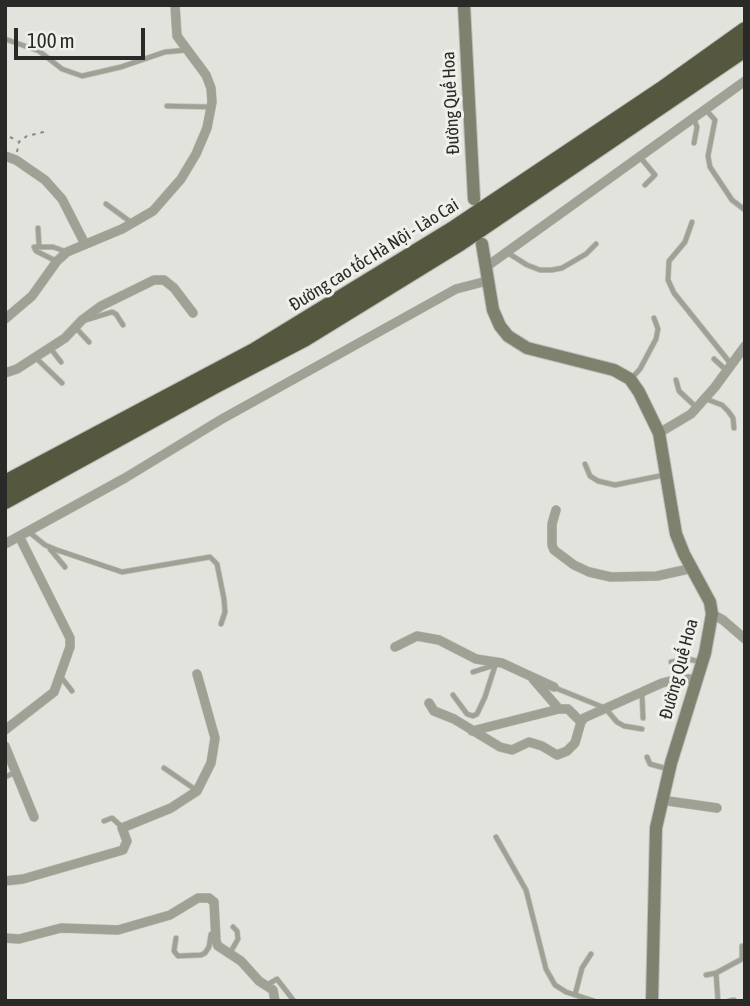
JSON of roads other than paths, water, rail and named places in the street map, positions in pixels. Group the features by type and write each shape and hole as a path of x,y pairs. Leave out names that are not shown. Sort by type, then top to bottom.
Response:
{"highway":[{"name":"Đường cao tốc Hà Nội - Lào Cai","path":"5,484 254,351 443,235 661,90 745,30"},
{"name":"Đường cao tốc Hà Nội - Lào Cai","path":"5,500 304,339 460,243 745,49"}],"street":[{"path":"5,319 33,296 57,261 67,252 133,224 153,211 181,179 196,154 207,128 211,88 206,75 177,36 175,5"},
{"name":"Đường Quế Hoa","path":"464,5 474,199"},
{"path":"5,544 125,478 222,419 487,274 508,253 745,81"},
{"path":"5,156 16,160 45,180 62,199 85,244"},
{"path":"482,244 493,310 500,326 516,343 614,370 630,379"},
{"path":"5,373 17,369 65,338 101,306 154,281 164,280 174,288 193,313"},
{"path":"659,433 687,418 745,346"},
{"name":"Đường Quế Hoa","path":"630,379 659,433 676,534 710,602 712,614 702,662 669,769 656,828 652,1001"},
{"path":"556,510 552,524 554,550 589,572 611,577 657,576 692,568"},
{"path":"5,730 54,692 70,647 70,638 19,536"},
{"path":"712,614 745,639"},
{"path":"395,647 417,636 439,640 476,659 529,674 554,687"},
{"path":"5,881 123,850 127,841 122,828 171,808 197,790 211,762 215,738 197,674"},
{"path":"529,674 542,693 559,709"},
{"path":"431,711 454,719 500,747 512,750 529,742 557,755 567,751 575,743 581,722 606,708 678,679 697,679"},
{"path":"472,731 559,709 568,709 581,722"},
{"path":"5,746 34,817"},
{"path":"661,800 717,808"},
{"path":"5,938 19,939 61,928 118,930 170,915 198,898 208,898 214,902 218,946 273,990 275,1001"}],"lane":[{"path":"5,39 39,51 62,69 82,76 166,52 188,50"},
{"path":"167,106 211,107"},
{"path":"706,110 715,120 708,156 710,167 732,200 745,210"},
{"path":"694,119 697,127 694,144"},
{"path":"639,156 655,175 645,185"},
{"path":"106,204 133,224"},
{"path":"692,222 685,242 669,261 668,279 674,293 729,368"},
{"path":"38,228 39,246"},
{"path":"508,253 527,265 540,270 552,270 562,268 586,254 596,244"},
{"path":"57,261 36,251 34,247 53,247 67,252"},
{"path":"89,342 78,324 112,312 123,325"},
{"path":"630,379 640,369 656,339 658,328 654,318"},
{"path":"50,348 61,362"},
{"path":"35,358 62,383"},
{"path":"714,359 729,368"},
{"path":"676,380 679,391 696,408"},
{"path":"705,398 722,405 728,411 733,418 734,428"},
{"path":"585,464 590,476 615,485 665,475"},
{"path":"29,531 65,567"},
{"path":"45,545 122,572 210,557 217,564 224,599 225,612 220,624"},
{"path":"671,663 688,659 702,662"},
{"path":"473,672 498,664"},
{"path":"453,695 467,713 473,716 477,714 498,664"},
{"path":"61,677 72,691"},
{"path":"542,693 554,687 606,708 617,723 642,729"},
{"path":"641,693 643,718"},
{"path":"647,757 653,766 669,769"},
{"path":"164,768 197,790"},
{"path":"5,777 16,772"},
{"path":"104,821 112,818 122,828"},
{"path":"496,836 526,890 546,969 555,985 594,1001"},
{"path":"176,938 174,951 178,956 205,953 211,937 208,898"},
{"path":"230,954 238,939 237,931 233,928"},
{"path":"706,975 716,973 742,959 742,946"},
{"path":"576,995 582,968 591,954"},
{"path":"716,973 718,1001"},
{"path":"267,985 275,979 278,980 294,1001"}]}
